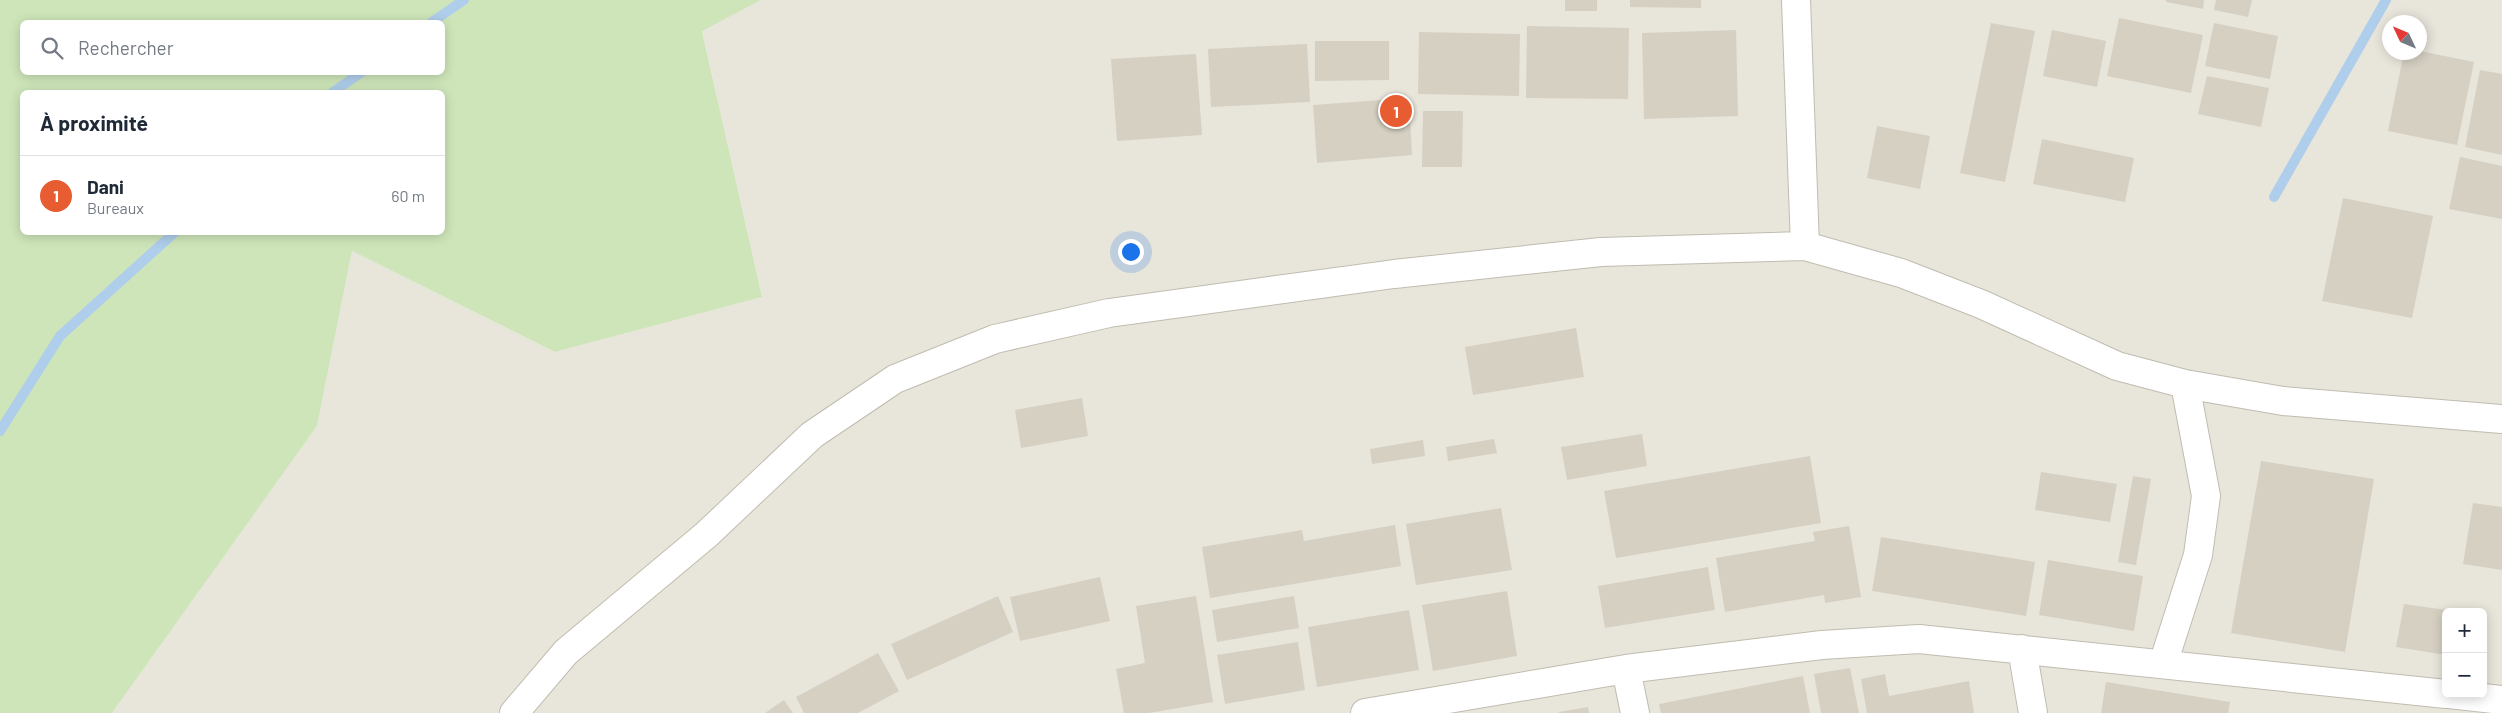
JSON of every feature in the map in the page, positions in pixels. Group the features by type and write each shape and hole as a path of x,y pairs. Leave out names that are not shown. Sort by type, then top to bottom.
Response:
{"street":[{"path":"1796,0 1805,246"},
{"path":"514,713 566,652 706,534 812,435 895,379 995,339 1109,313 1394,274 1601,252 1805,246 1908,276 1981,304 2117,366 2185,384 2283,401 2502,419"},
{"path":"2163,664 2198,555 2206,496 2185,384"},
{"path":"1365,713 1626,669 1822,645 1919,639 2442,693"},
{"path":"2022,649 2033,713"},
{"path":"1626,669 1635,713"},
{"path":"2484,698 2502,700"}],"shaded area":[{"path":"761,0 2502,0 2502,713 112,713 317,426 352,251 555,352 762,297 702,30"}],"green space":[{"path":"0,0 761,0 702,31 762,297 555,352 352,251 317,426 112,713 0,713"}],"building":[{"path":"1565,0 1597,0 1597,11 1565,11"},
{"path":"1630,0 1701,0 1701,8 1630,7"},
{"path":"2166,0 2204,0 2203,9 2166,2"},
{"path":"2216,0 2252,0 2248,17 2214,10"},
{"path":"2119,18 2203,35 2191,93 2107,76"},
{"path":"1991,23 2035,31 2005,182 1960,173"},
{"path":"2214,23 2278,36 2270,79 2205,66"},
{"path":"1527,26 1629,28 1628,99 1526,98"},
{"path":"1736,30 1738,116 1644,119 1642,33"},
{"path":"2052,30 2106,41 2097,87 2043,76"},
{"path":"1419,32 1520,34 1519,96 1418,94"},
{"path":"1315,41 1389,41 1389,80 1315,81"},
{"path":"1307,44 1310,102 1211,107 1208,49"},
{"path":"2427,52 2474,62 2457,145 2388,131 2402,60 2427,60"},
{"path":"1196,54 1202,135 1117,141 1111,59"},
{"path":"2480,70 2502,74 2502,155 2465,147"},
{"path":"2207,76 2269,88 2261,127 2198,114"},
{"path":"1409,98 1412,155 1317,163 1313,105"},
{"path":"1423,111 1463,111 1462,167 1422,167"},
{"path":"1877,126 1930,136 1920,189 1867,178"},
{"path":"2042,139 2134,158 2125,202 2033,184"},
{"path":"2460,157 2502,166 2502,219 2449,209"},
{"path":"2343,198 2433,216 2412,318 2322,301"},
{"path":"1576,328 1584,377 1473,395 1465,347"},
{"path":"1082,398 1088,436 1021,448 1015,410"},
{"path":"1642,434 1647,466 1567,480 1561,447"},
{"path":"1494,439 1497,453 1448,461 1446,447"},
{"path":"1423,440 1425,456 1372,464 1370,449"},
{"path":"1810,456 1821,523 1616,558 1604,491"},
{"path":"2261,461 2374,479 2345,652 2231,633"},
{"path":"2041,472 2117,484 2110,522 2035,510"},
{"path":"2133,476 2151,479 2136,565 2118,562"},
{"path":"2473,503 2502,507 2502,570 2463,564"},
{"path":"1501,508 1512,570 1416,585 1406,524"},
{"path":"1395,525 1401,566 1210,598 1202,547 1302,530 1304,541"},
{"path":"1849,526 1861,597 1825,603 1824,595 1725,612 1716,558 1815,541 1813,532"},
{"path":"1881,537 2035,562 2026,616 1872,591"},
{"path":"2048,560 2143,576 2134,631 2039,615"},
{"path":"1708,567 1715,610 1605,628 1598,586"},
{"path":"1100,577 1110,621 1020,641 1010,597"},
{"path":"1507,591 1517,656 1433,671 1422,605"},
{"path":"998,596 1013,632 907,680 891,644"},
{"path":"1196,596 1213,702 1149,713 1124,713 1116,669 1145,663 1136,606"},
{"path":"1294,596 1299,628 1217,642 1212,610"},
{"path":"2404,604 2442,609 2442,654 2396,647"},
{"path":"1409,610 1419,670 1317,687 1308,627"},
{"path":"1298,642 1305,690 1225,704 1217,655"},
{"path":"878,653 899,691 858,713 804,713 796,697"},
{"path":"1850,668 1859,713 1821,713 1814,674"},
{"path":"1885,674 1889,696 1969,681 1974,713 1867,713 1861,679"},
{"path":"1803,676 1810,713 1661,713 1659,704"},
{"path":"2106,682 2230,702 2228,713 2101,713"},
{"path":"784,700 793,713 765,713"},
{"path":"1588,707 1589,713 1559,713 1559,712"}],"waterway":[{"path":"435,20 464,0"},
{"path":"2274,197 2386,0"},
{"path":"336,90 358,75"},
{"path":"0,431 60,336 172,235"}],"place":[{"name":"Dani","path":"1396,111"}]}
